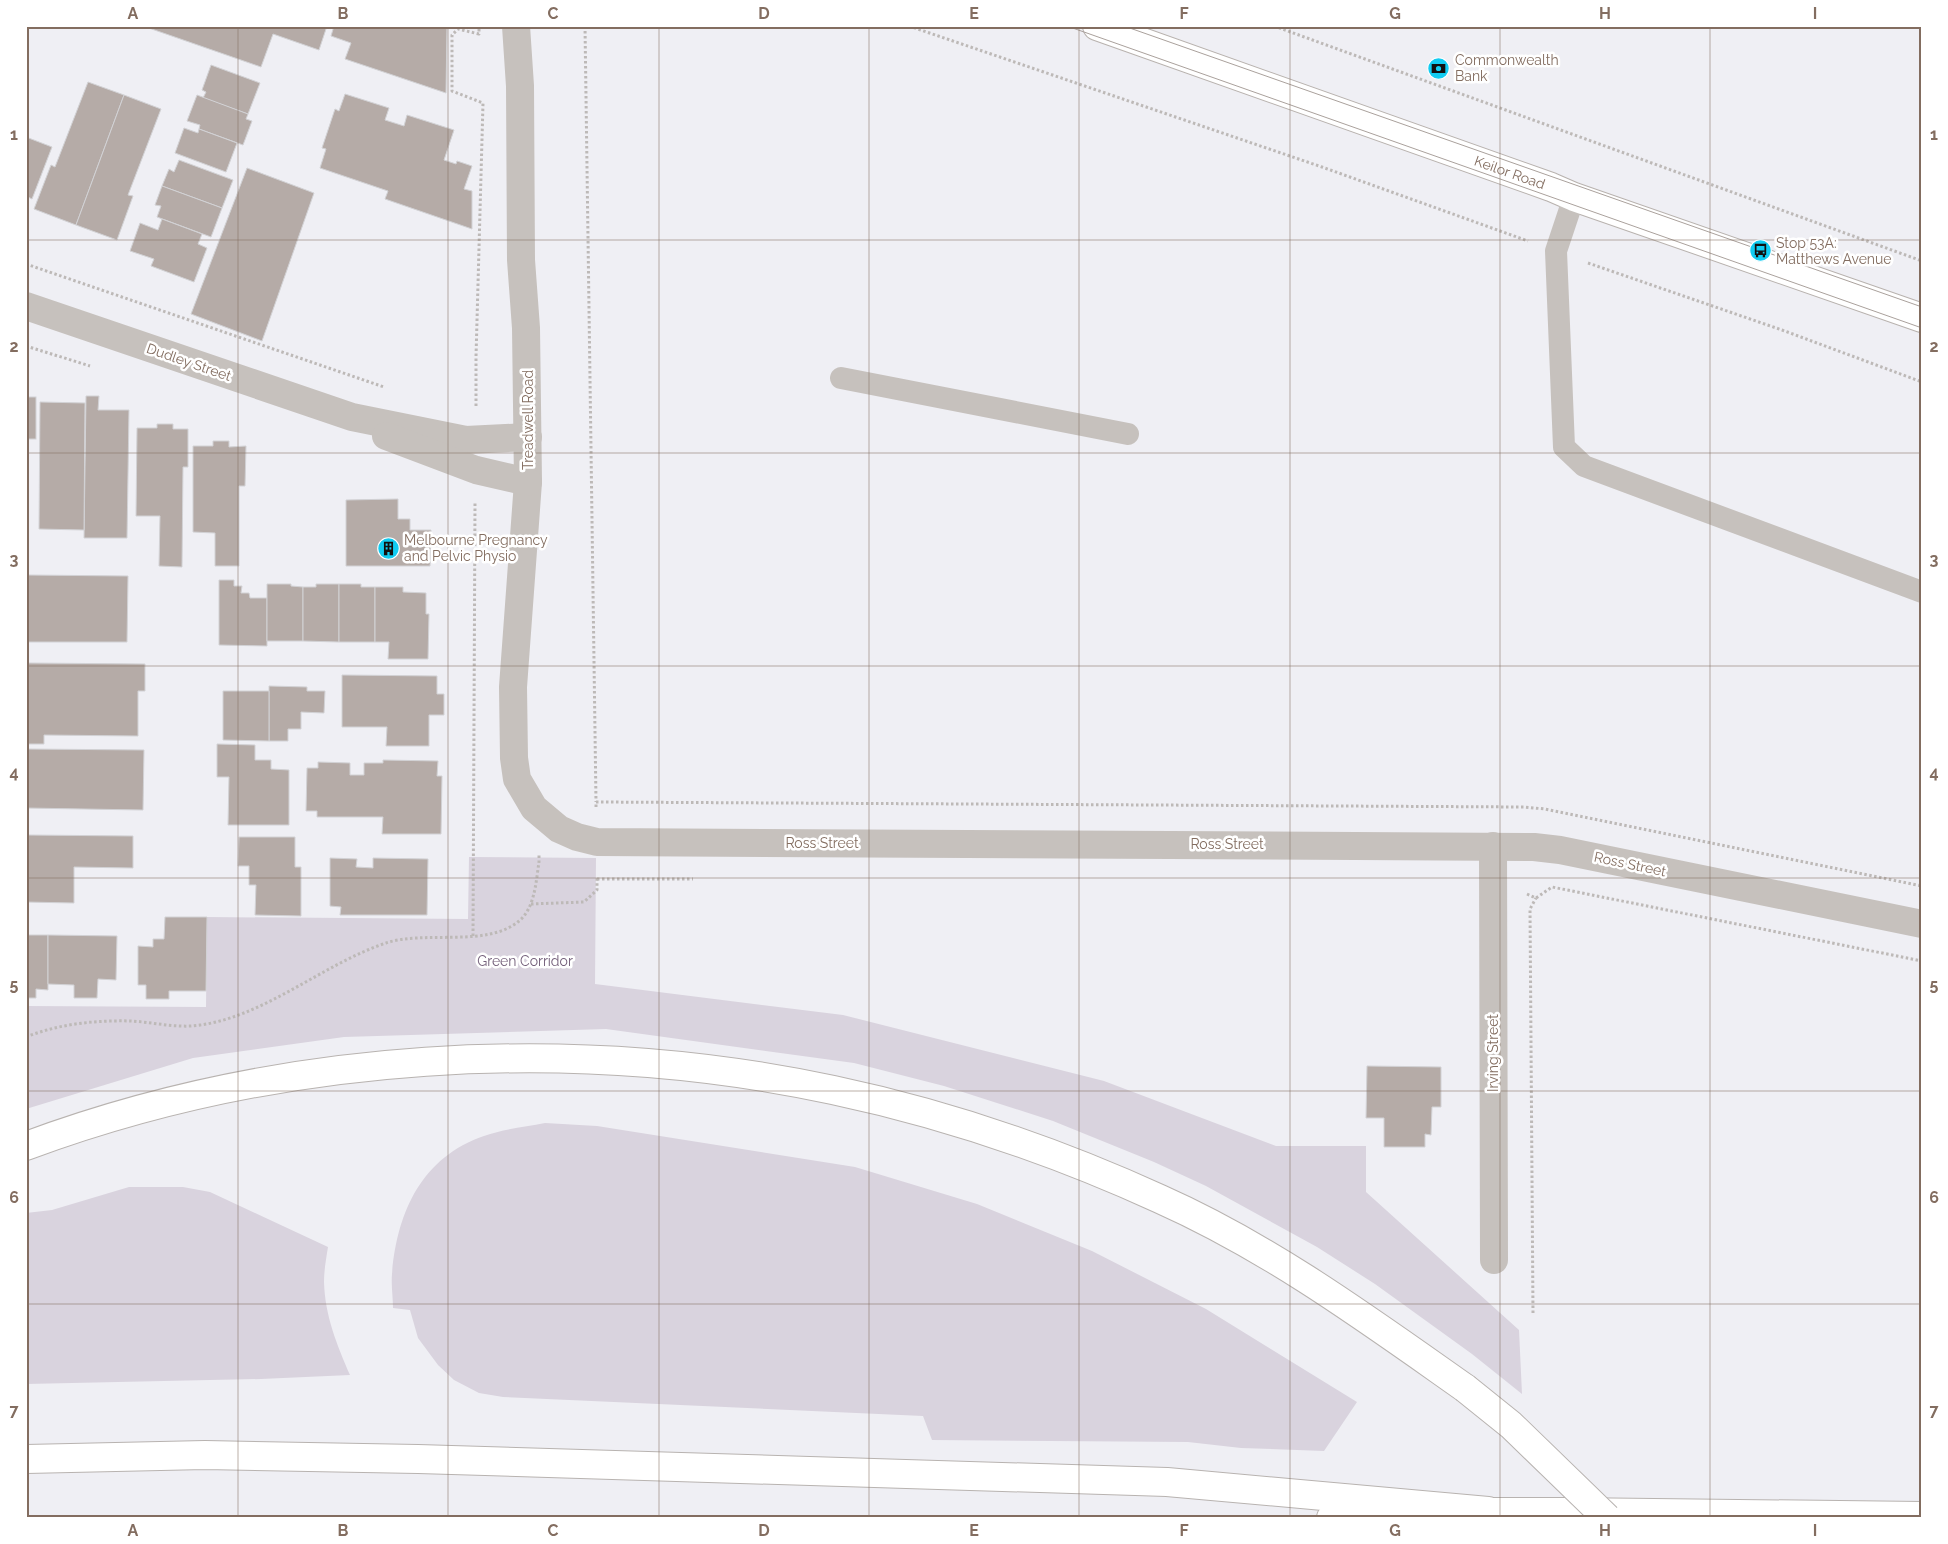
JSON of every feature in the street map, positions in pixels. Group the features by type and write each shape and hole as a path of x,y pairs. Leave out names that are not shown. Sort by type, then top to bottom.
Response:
{"main road":[{"name":"Keilor Road","path":"1097,26 1574,197 1922,318"},
{"path":"26,1146 127,1113 202,1094 337,1070 409,1064 492,1059 574,1060 702,1068 852,1094 963,1124 1041,1150 1162,1200 1269,1256 1350,1307 1466,1388 1511,1425 1608,1518"},
{"path":"26,1460 205,1455 408,1458 1167,1482 1488,1512"},
{"path":"1331,1518 1488,1512 1922,1516"}],"street":[{"name":"Treadwell Road","path":"516,26 520,86 520,260 526,328 528,482 513,688 514,758 516,778 534,808"},
{"name":"Dudley Street","path":"26,306 352,417 466,440 528,437"},
{"name":"Dudley Street","path":"352,417 380,434 476,470 528,482"},
{"name":"Ross Street","path":"534,808 558,829 577,837 598,842 1534,847 1560,850 1922,924"},
{"name":"Irving Street","path":"1493,846 1494,1260"}],"lane":[{"path":"1574,197 1556,251 1564,446 1584,466 1922,592"},
{"path":"841,378 1128,434"}],"path":[{"path":"475,439 465,414 476,409 483,103 452,91 452,35 458,29 479,34 478,26"},
{"path":"585,26 596,802"},
{"path":"909,26 1322,167 1782,330 1922,382"},
{"path":"1274,26 1922,261"},
{"path":"26,264 391,389"},
{"path":"473,936 476,470"},
{"path":"26,1037 45,1030 85,1023 128,1021 191,1026 230,1018 265,1003 387,943 413,939 497,933 519,921 531,904 539,862 534,808"},
{"path":"531,904 584,902 597,890 596,879 696,879"},
{"path":"1492,880 1536,898"},
{"path":"1533,1314 1530,909 1536,898 1552,887 1922,962"}],"green space":[{"name":"Green Corridor","path":"469,857 596,858 595,984 843,1015 1104,1081 1276,1146 1366,1146 1366,1192 1519,1330 1522,1394 1472,1354 1375,1284 1317,1247 1206,1186 1154,1162 1053,1121 944,1086 854,1063 606,1029 344,1037 193,1058 26,1109 26,1006 206,1007 207,917 468,919"},
{"path":"545,1123 597,1126 855,1167 977,1204 1092,1251 1206,1309 1357,1402 1324,1451 1241,1448 1188,1442 932,1440 923,1416 503,1397 479,1393 454,1380 438,1365 418,1338 410,1310 393,1308 392,1274 400,1229 407,1209 417,1190 429,1173 444,1158 462,1145 484,1136"},
{"path":"129,1187 183,1187 210,1192 328,1247 324,1278 327,1307 336,1341 350,1375 261,1379 26,1384 26,1213 52,1210"}],"building":[{"path":"143,26 327,26 319,50 273,34 261,67"},
{"path":"334,26 447,26 446,93 345,59 351,43 331,36"},
{"path":"211,65 260,83 248,114 203,98 206,92 202,90"},
{"path":"88,82 124,95 76,225 34,209 51,165 55,167"},
{"path":"345,94 389,108 385,120 404,126 407,115 454,130 444,160 456,164 457,161 472,166 464,189 472,191 472,229 385,199 388,191 320,168 326,149 322,148 335,109 339,111"},
{"path":"124,95 161,109 128,195 133,196 117,240 76,225"},
{"path":"197,95 248,114 246,119 252,121 243,145 199,129 200,125 187,121"},
{"path":"184,128 198,133 199,129 237,143 226,172 175,153"},
{"path":"26,137 52,147 32,199 26,196"},
{"path":"179,160 233,180 222,208 162,186 169,169 174,172"},
{"path":"247,168 314,193 262,341 191,314"},
{"path":"162,186 222,208 211,237 157,217 161,206 155,205"},
{"path":"162,219 202,234 198,244 207,248 194,282 151,266 154,259 130,251 140,223 158,230"},
{"path":"86,396 99,396 98,410 129,410 127,538 84,538"},
{"path":"26,397 36,397 36,439 26,439"},
{"path":"40,402 85,403 84,530 39,529"},
{"path":"157,424 173,424 173,429 188,429 188,467 183,467 182,567 159,566 160,516 136,516 137,428 157,428"},
{"path":"213,441 229,441 229,447 246,446 245,486 239,486 239,566 215,566 215,533 193,532 193,446 213,446"},
{"name":"Melbourne Pregnancy and Pelvic Physio","path":"398,499 398,519 410,519 410,530 431,530 430,566 346,566 346,500"},
{"path":"26,575 128,576 127,642 28,642 28,657 26,657"},
{"path":"219,580 234,580 234,586 242,586 241,593 249,593 250,598 267,598 267,646 219,645"},
{"path":"267,584 291,584 291,586 303,587 303,641 267,641"},
{"path":"316,584 339,584 339,642 303,641 303,587 316,587"},
{"path":"339,584 361,584 361,587 375,587 375,642 339,642"},
{"path":"375,587 403,587 403,592 426,593 426,614 429,614 428,659 388,659 389,642 375,642"},
{"path":"26,663 145,664 145,691 138,691 138,736 44,735 44,744 26,744"},
{"path":"342,675 437,676 437,694 444,694 444,715 429,715 429,746 386,746 387,727 342,727"},
{"path":"269,686 307,687 307,691 325,691 324,713 301,712 301,729 288,729 288,741 269,741"},
{"path":"223,691 269,691 269,741 223,740"},
{"path":"217,744 255,745 255,760 271,760 271,769 289,770 289,825 228,825 229,777 217,777"},
{"path":"26,749 144,750 143,810 26,808"},
{"path":"383,760 438,761 437,776 442,776 441,834 382,834 383,817 317,817 317,811 306,811 307,768 318,768 318,762 350,763 350,775 364,775 364,763 383,763"},
{"path":"26,835 133,836 133,868 74,867 74,903 26,902"},
{"path":"239,837 295,837 295,867 301,867 301,916 255,915 256,885 249,885 249,866 238,866"},
{"path":"330,858 357,859 356,867 373,868 373,858 428,859 427,915 340,915 341,907 330,906"},
{"path":"165,917 207,917 206,991 169,991 169,999 146,999 146,985 138,985 138,946 153,947 153,939 164,939"},
{"path":"26,935 48,935 48,990 36,989 36,998 26,998"},
{"path":"48,935 117,936 116,980 98,979 97,998 74,998 74,985 48,984"},
{"path":"1367,1066 1441,1067 1441,1107 1432,1107 1431,1135 1425,1134 1425,1147 1384,1147 1384,1118 1366,1118"}],"tram line":[{"path":"1067,26 1922,328"},
{"path":"1124,26 1922,307"}],"place":[{"name":"Commonwealth Bank","path":"1439,68"},
{"name":"Stop 53A: Matthews Avenue","path":"1760,251"},
{"name":"Melbourne Pregnancy and Pelvic Physio","path":"388,548"}]}
